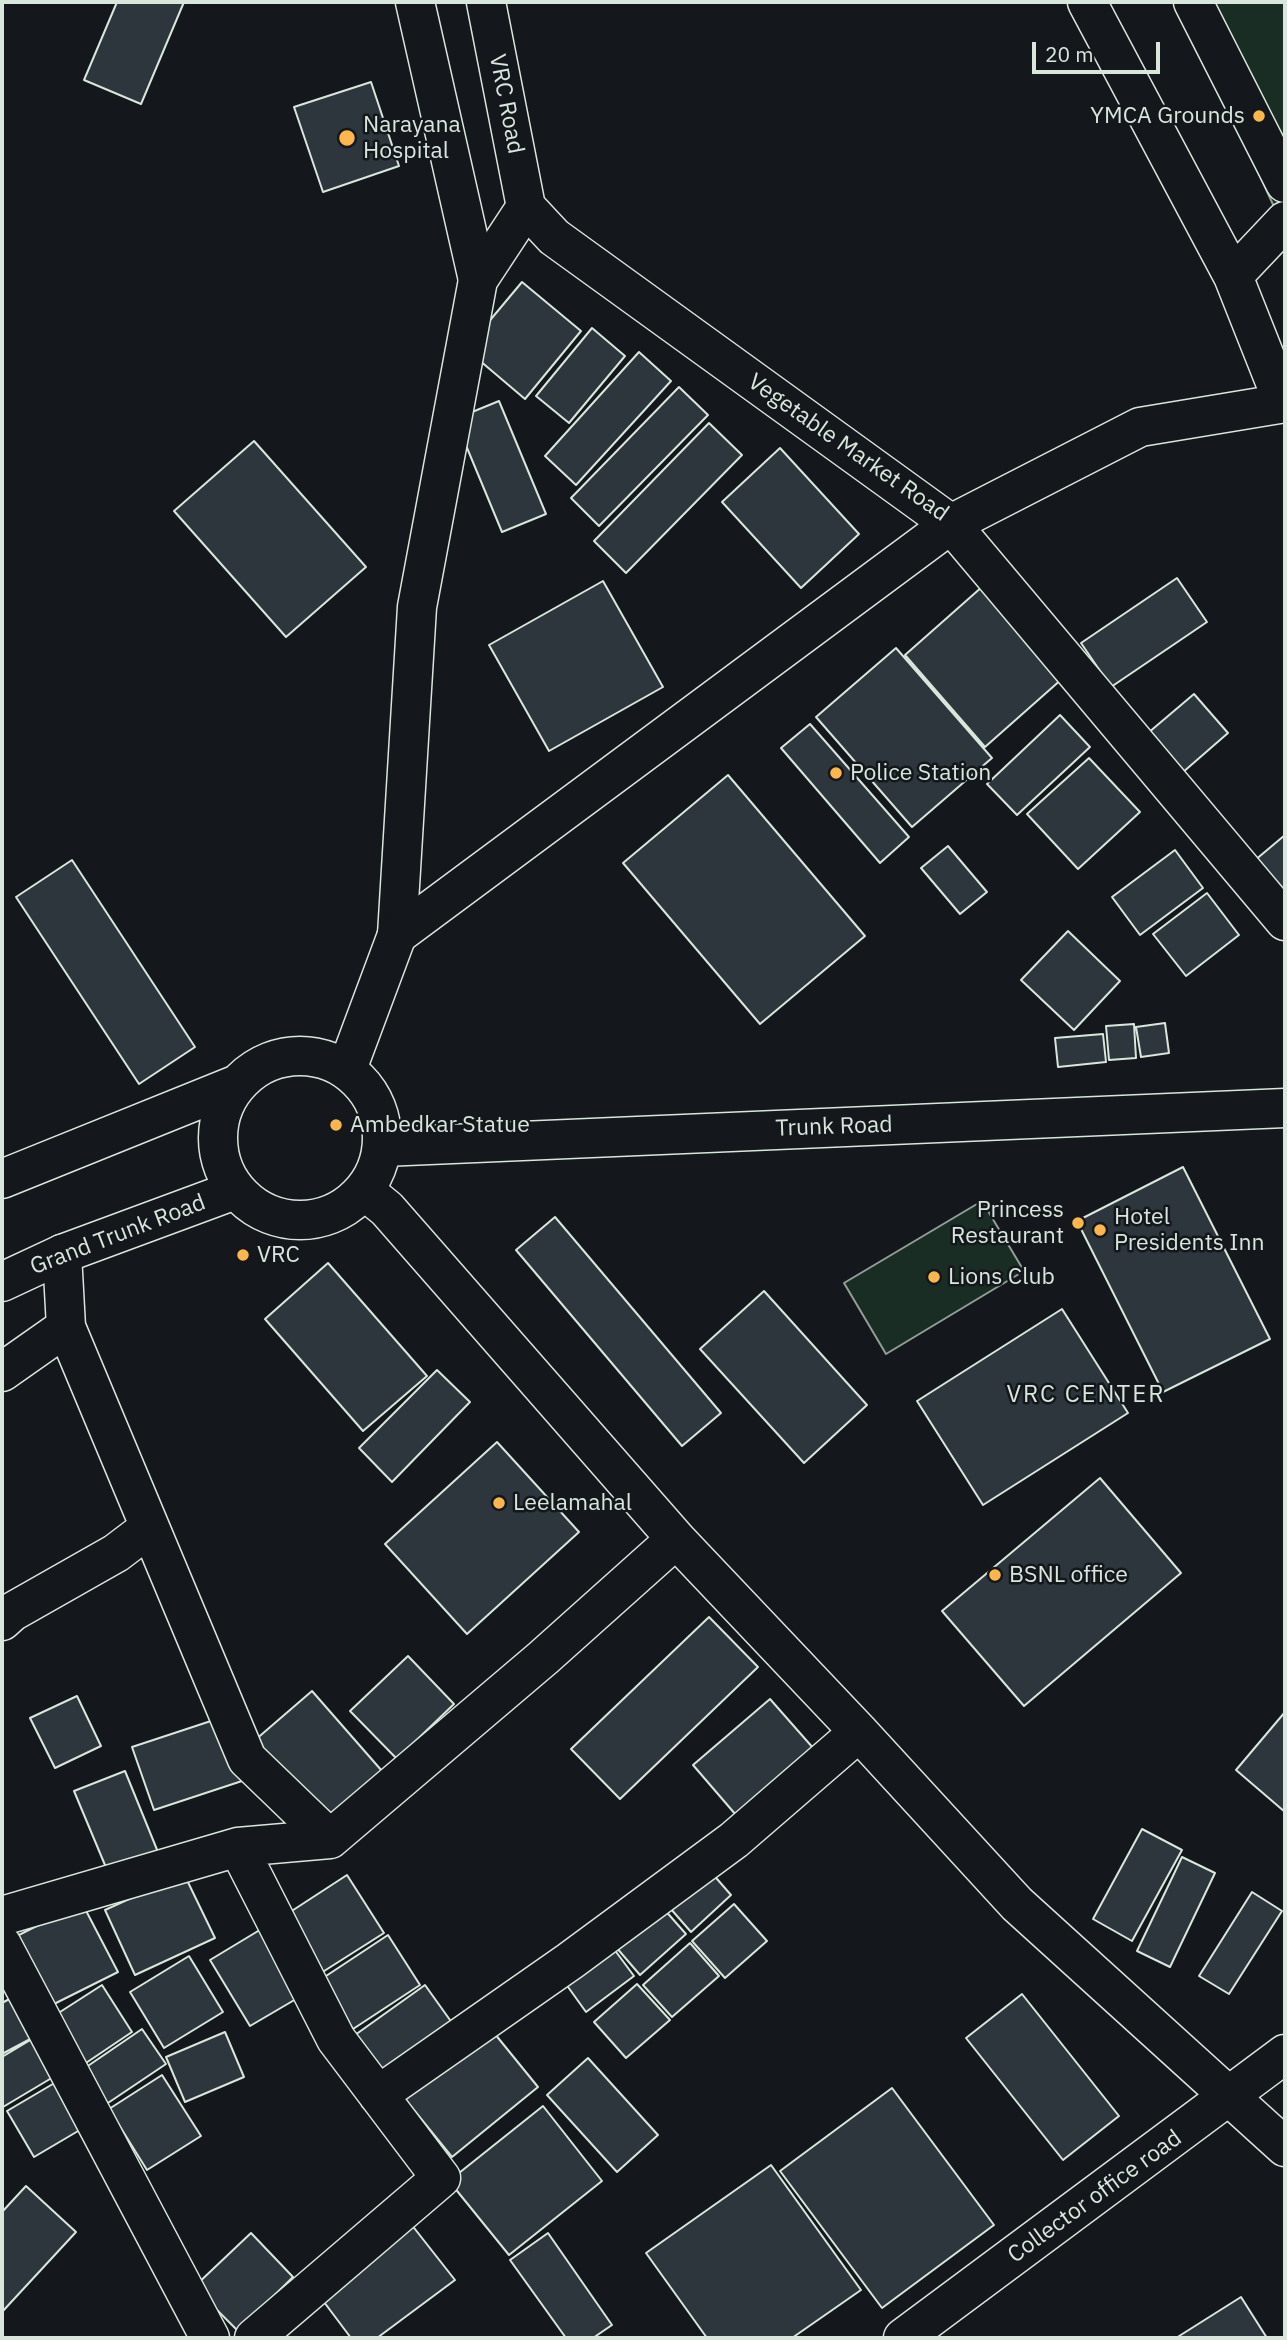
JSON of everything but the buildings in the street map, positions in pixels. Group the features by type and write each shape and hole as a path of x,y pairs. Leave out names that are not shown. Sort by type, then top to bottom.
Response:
{"street":[{"path":"415,2 478,280"},
{"name":"VRC Road","path":"486,2 526,207"},
{"path":"1087,2 1233,276 1284,403"},
{"path":"1193,2 1285,183"},
{"path":"347,1069 397,935 417,607 478,280 526,207"},
{"name":"Vegetable Market Road","path":"526,207 554,237 951,524 1140,427 1284,403"},
{"path":"1233,276 1285,222"},
{"path":"397,935 951,524 1285,921"},
{"path":"2,1179 235,1085 265,1062 302,1054 325,1059 347,1069 368,1090 380,1117 383,1147 377,1170 365,1191 336,1214 299,1222 263,1213 234,1190 218,1156 218,1119 235,1085"},
{"name":"Trunk Road","path":"383,1147 1285,1108"},
{"name":"Grand Trunk Road","path":"2,1282 62,1254 234,1190"},
{"path":"365,1191 387,1209 676,1539 1017,1904 1285,2147"},
{"path":"62,1254 66,1327 247,1759 330,1839"},
{"path":"2,1372 66,1327"},
{"path":"2,1621 12,1612 116,1553 149,1528"},
{"path":"2,1916 238,1847 330,1839 543,1658 676,1539"},
{"path":"378,2095 570,1961 734,1840 859,1732"},
{"path":"238,1847 336,2039 441,2178 254,2338"},
{"path":"2,1945 210,2338"},
{"name":"Collector office road","path":"903,2338 1285,2054"}],"green space":[{"name":"YMCA Grounds","path":"1181,2 1285,2 1285,231"},
{"name":"Lions Club","path":"982,1201 1024,1271 886,1354 844,1283"}],"place":[{"name":"YMCA Grounds","path":"1259,116"},
{"name":"Narayana Hospital","path":"347,138"},
{"name":"Police Station","path":"836,773"},
{"name":"Ambedkar Statue","path":"336,1125"},
{"name":"Princess Restaurant","path":"1078,1223"},
{"name":"Hotel Presidents Inn","path":"1100,1230"},
{"name":"VRC","path":"243,1255"},
{"name":"Lions Club","path":"934,1277"},
{"name":"Leelamahal","path":"499,1503"},
{"name":"BSNL office","path":"995,1575"}],"district":[{"name":"VRC CENTER","path":"1086,1395"}]}
